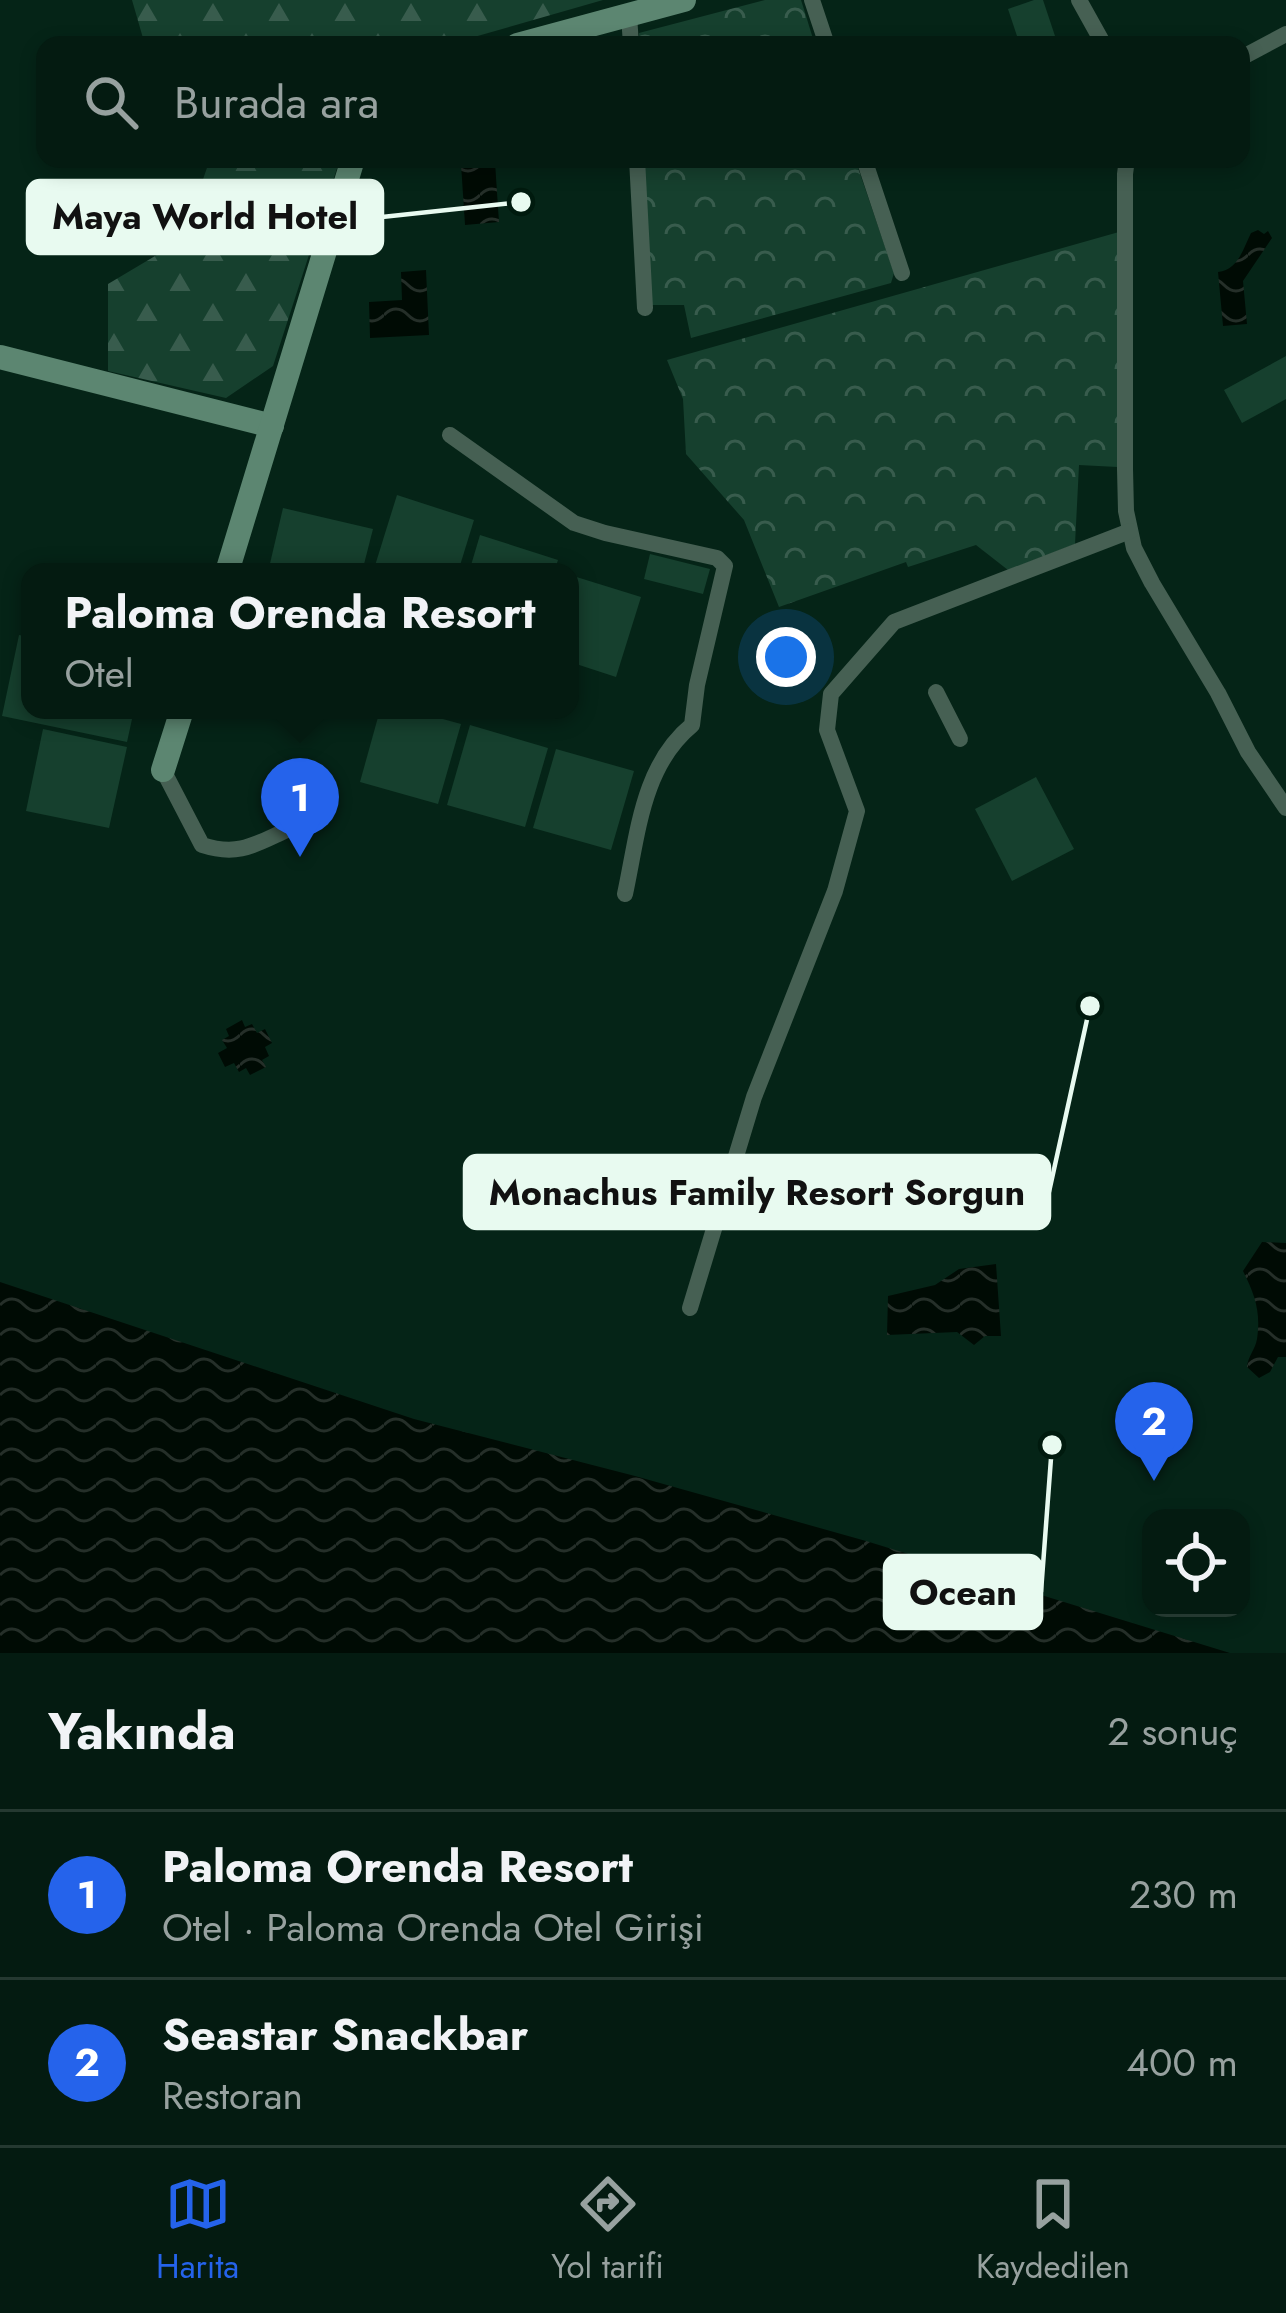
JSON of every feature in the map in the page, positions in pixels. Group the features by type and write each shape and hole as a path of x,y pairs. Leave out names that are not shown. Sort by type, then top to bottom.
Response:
{"street":[{"path":"551,36 684,0"},
{"path":"812,0 824,36"},
{"path":"1079,0 1099,36"},
{"path":"629,15 630,36"},
{"path":"1250,53 1286,34"},
{"path":"230,563 350,168"},
{"path":"637,168 645,308"},
{"path":"867,168 902,273"},
{"path":"1126,168 1125,469 1126,512 1134,548 1248,752 1286,808"},
{"path":"0,357 272,426"},
{"path":"449,435 574,523 716,558 725,566 692,725 660,761 648,789 625,894"},
{"path":"690,1308 754,1097 835,891 857,811 826,730 831,694 894,622 1130,531"},
{"path":"936,692 960,740"},
{"path":"179,719 163,770 202,845 220,851 242,850 289,829"}],"green space":[{"path":"132,0 603,0 477,36 142,36"},
{"path":"765,0 801,0 812,36 639,36"},
{"path":"1043,0 1055,36 1017,36 1008,9"},
{"path":"207,168 337,168 273,366 226,398 108,371 108,284 182,240"},
{"path":"644,168 858,168 894,273 891,283 691,338 684,305 650,305"},
{"path":"1119,232 1118,467 1079,465 1075,544 1008,570 976,545 908,567 906,562 779,607 744,520 686,454 683,399 667,360"},
{"path":"1286,356 1286,399 1242,423 1224,390"},
{"path":"397,495 474,520 461,563 376,563"},
{"path":"283,508 373,529 364,563 270,563"},
{"path":"480,535 558,560 557,563 472,563"},
{"path":"650,554 710,569 703,594 644,579"},
{"path":"579,578 641,597 616,677 579,665"},
{"path":"19,635 21,719 132,719 127,742 2,716"},
{"path":"378,719 443,719 461,724 438,804 360,782"},
{"path":"470,725 548,748 525,827 447,805"},
{"path":"43,729 127,747 109,828 26,811"},
{"path":"556,749 634,771 611,850 533,828"},
{"path":"1036,777 1074,849 1012,881 975,809"}],"water":[{"path":"461,168 495,168 499,222 465,225"},
{"path":"1268,231 1272,238 1243,281 1247,324 1223,326 1218,272 1235,263 1251,233"},
{"path":"426,270 429,335 370,338 369,302 402,300 401,272"},
{"path":"242,1020 257,1033 265,1029 272,1043 265,1047 269,1056 262,1060 266,1067 250,1075 246,1068 239,1072 234,1063 225,1067 218,1053 227,1048 222,1040 229,1036 226,1029"},
{"path":"1262,1242 1286,1243 1286,1357 1278,1357 1270,1372 1259,1378 1247,1367 1258,1320 1243,1271"},
{"path":"996,1264 1001,1336 985,1336 974,1345 957,1332 887,1335 888,1296 935,1285 959,1269"},
{"path":"0,1282 414,1419 866,1541 1230,1653 0,1653"}],"place":[{"name":"Maya World Hotel","path":"521,202"},
{"name":"Paloma Orenda Resort","path":"300,857"},
{"name":"Monachus Family Resort Sorgun","path":"1090,1006"},
{"name":"Ocean","path":"1052,1445"},
{"name":"Seastar Snackbar","path":"1154,1481"}]}
